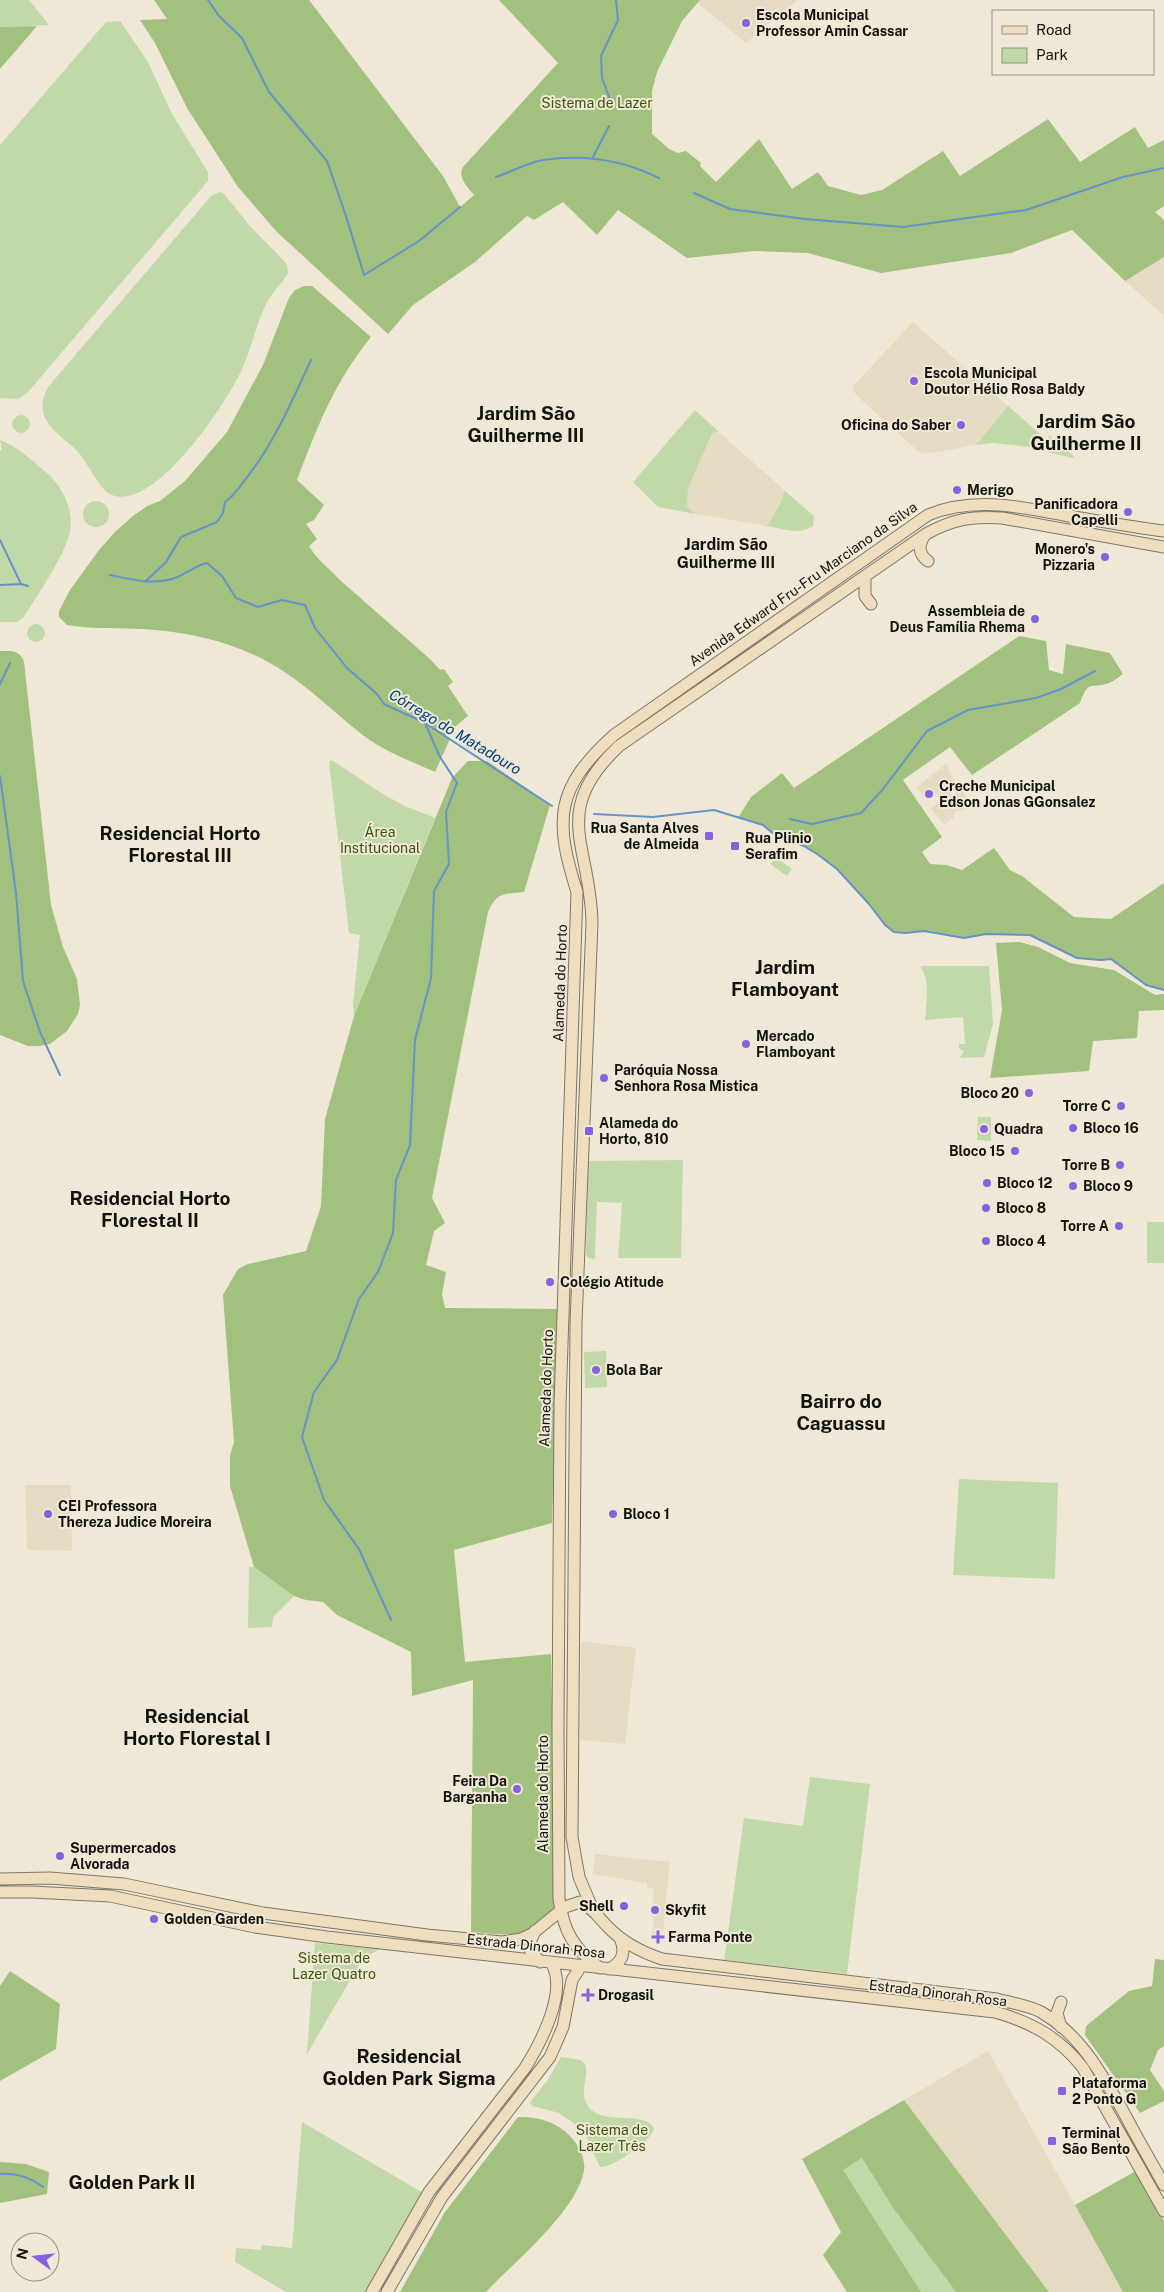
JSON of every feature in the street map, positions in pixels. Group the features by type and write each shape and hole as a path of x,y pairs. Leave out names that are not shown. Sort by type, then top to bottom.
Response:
{"main road":[{"name":"Avenida Edward Fru-Fru Marciano da Silva","path":"567,798 575,778 586,761 614,735 928,515 967,504 1022,507 1164,531"},
{"name":"Avenida Edward Fru-Fru Marciano da Silva","path":"581,800 595,772 620,746 926,534 952,521 982,517 1002,518 1164,547"},
{"path":"926,534 919,546 921,553 928,561"},
{"path":"896,556 887,553 885,549 889,542 903,544 906,549"},
{"path":"865,577 865,596 871,604"},
{"name":"Alameda do Horto","path":"567,798 564,812 564,843 578,892 559,1524 558,1738 561,1911 562,1922 572,1941 583,1955 604,1968"},
{"name":"Alameda do Horto","path":"581,800 578,832 590,886 592,923 578,1265 574,1477 572,1837 579,1877 594,1912"},
{"path":"567,1235 568,1257 570,1261 578,1265"},
{"name":"Estrada Dinorah Rosa","path":"0,1879 50,1878 129,1885 263,1913 418,1934 502,1942 521,1939 535,1931 565,1907 580,1902 594,1912 620,1938 647,1954 678,1962 997,1999 1026,2006 1047,2016 1061,2027 1079,2043 1097,2066 1164,2185"},
{"path":"23,1879 27,1892"},
{"path":"112,1897 118,1889 129,1885"},
{"name":"Estrada Dinorah Rosa","path":"0,1892 112,1897 255,1927 545,1962 995,2012 1017,2018 1043,2032 1071,2052 1083,2068 1164,2211"},
{"path":"372,2292 429,2192 508,2091 538,2048 546,2029 556,1989 557,1976 545,1962 530,1950 531,1940 535,1931"},
{"path":"604,1968 618,1964 622,1958 623,1945 620,1938"},
{"path":"387,2292 442,2197 550,2057 568,2010 572,1980 582,1966"},
{"path":"1061,2002 1057,2013 1061,2027"},
{"path":"1017,2018 1038,2019 1047,2016"},
{"path":"508,2091 518,2099"}],"shaded area":[{"name":"Escola Municipal Professor Amin Cassar","path":"700,0 797,0 746,43 698,3"},
{"path":"1164,257 1164,316 1125,281"},
{"name":"Escola Municipal Doutor Hélio Rosa Baldy","path":"913,322 1008,406 976,445 925,454 919,452 856,395 853,389 855,384"},
{"path":"714,432 719,432 784,490 783,498 769,524 766,526 696,514 687,507 688,488"},
{"name":"Creche Municipal Edson Jonas GGonsalez","path":"946,764 954,780 947,789 951,795 961,790 971,804 962,811 954,813 954,817 944,825 931,809 941,800 938,794 927,801 917,787"},
{"name":"CEI Professora Thereza Judice Moreira","path":"25,1485 71,1485 72,1551 30,1550 27,1548"},
{"path":"581,1641 636,1648 625,1744 580,1740"},
{"path":"595,1854 670,1862 662,1941 652,1939 654,1918 651,1917 654,1889 647,1888 647,1883 593,1874"},
{"path":"988,2051 1123,2292 1049,2292 904,2100"}],"green space":[{"path":"0,0 29,0 49,25 0,27"},
{"name":"Sistema de Lazer","path":"154,0 309,0 443,176 460,207 474,195 462,179 463,167 558,63 499,0 700,0 682,21 657,72 652,91 652,134 669,149 678,153 686,151 701,163 700,166 716,182 759,139 792,189 818,172 828,186 861,195 882,190 943,151 960,176 1048,119 1080,162 1135,127 1148,148 1164,140 1164,206 1155,212 1164,220 1164,257 1125,281 1072,230 1011,253 881,273 808,253 754,251 687,258 618,210 597,235 563,202 534,220 527,216 475,262 413,305 388,334 277,232 238,187 187,108 155,43 140,20 167,19"},
{"path":"120,21 148,62 172,114 208,172 208,181 28,392 18,399 0,398 0,145 106,22"},
{"path":"37,26 0,69 0,27"},
{"path":"220,192 225,195 249,225 287,264 288,273 266,304 241,372 215,415 200,435 165,474 146,488 128,496 112,495 102,487 78,452 47,421 43,406 44,397 48,387 211,196"},
{"path":"304,286 312,286 371,337 347,371 328,405 297,480 324,505 314,520 306,524 317,539 309,546 341,581 440,670 444,669 453,682 448,686 468,716 445,735 450,739 435,772 372,742 291,676 240,649 205,638 167,631 67,625 59,617 59,611 70,590 99,550 115,532 133,516 147,506 160,501 185,481 227,432 263,365 289,298 295,290"},
{"path":"1008,406 1039,433 1041,443 1038,448 993,443 976,445"},
{"path":"695,410 719,432 714,432 711,437 688,488 687,507 696,514 658,507 633,482"},
{"path":"21,415 27,418 30,424 27,430 21,433 15,430 12,424 15,418"},
{"path":"1049,435 1074,456 1073,458 1047,452"},
{"path":"0,440 22,452 55,481 65,498 71,526 66,545 49,577 24,617 17,622 0,622 0,451 2,449"},
{"path":"784,490 814,516 813,526 796,531 766,526 769,524 783,498"},
{"path":"96,501 105,505 109,514 105,523 96,527 87,523 83,514 87,505"},
{"path":"36,624 42,627 45,633 42,639 36,642 30,639 27,633 30,627"},
{"path":"1019,636 1046,641 1049,670 1063,674 1066,644 1110,653 1123,674 1109,683 1088,688 1080,703 972,775 950,747 903,780 942,837 922,852 930,864 947,865 962,870 994,848 1010,870 1022,876 1074,917 1111,919 1164,883 1164,990 1146,985 1111,959 1077,958 1030,935 986,934 964,938 924,931 894,932 885,925 870,904 837,869 817,854 804,846 776,836 763,825 738,818 751,797 782,773 794,788"},
{"path":"0,651 18,653 24,662 51,905 63,947 77,979 80,1005 78,1014 67,1031 50,1044 40,1046 28,1046 0,1035"},
{"name":"Área Institucional","path":"332,760 381,793 405,806 435,818 354,1016 353,1005 360,935 349,933 329,762"},
{"path":"468,761 487,761 550,805 524,892 498,897 488,912 432,1198 445,1223 434,1231 426,1265 446,1272 442,1294 445,1308 558,1309 552,1523 454,1550 465,1662 551,1654 556,1904 539,1925 520,1933 509,1934 471,1932 473,1680 412,1696 411,1652 337,1615 323,1602 294,1596 254,1567 230,1486 230,1455 234,1442 223,1295 238,1269 248,1264 306,1251 321,1206 325,1119 354,1016 452,778"},
{"path":"775,857 792,869 787,876 770,864"},
{"path":"1020,942 1038,947 1070,963 1114,970 1155,995 1164,994 1164,1010 1139,1011 1137,1038 1093,1041 1089,1071 990,1078 1002,1010 996,943"},
{"path":"920,966 989,966 993,1024 984,1057 960,1058 964,1051 959,1048 959,1044 965,1044 963,1017 925,1020 927,985"},
{"name":"Quadra","path":"978,1117 991,1117 991,1141 977,1140"},
{"path":"683,1160 681,1258 618,1258 622,1203 597,1202 595,1259 588,1258 586,1254 588,1161"},
{"path":"1147,1222 1164,1222 1164,1263 1147,1263"},
{"name":"Bola Bar","path":"606,1351 607,1387 585,1388 584,1352"},
{"path":"959,1479 1058,1483 1055,1579 953,1575"},
{"path":"249,1567 254,1567 294,1596 273,1617 272,1627 248,1628"},
{"path":"810,1777 870,1784 847,1974 724,1960 744,1818 803,1826"},
{"name":"Sistema de Lazer Quatro","path":"315,1943 379,1949 362,1960 307,2054"},
{"path":"1155,1959 1164,1960 1164,2046 1158,2050 1150,2070 1164,2091 1164,2101 1140,2113 1085,2035 1086,2026 1129,1991 1152,1986"},
{"path":"10,1971 60,2004 56,2049 0,2081 0,1986"},
{"name":"Sistema de Lazer Três","path":"561,2057 581,2060 585,2064 584,2098 592,2110 610,2117 631,2118 648,2122 654,2128 640,2146 613,2163 600,2167 583,2130 559,2113 532,2106 530,2102 547,2081"},
{"path":"904,2100 1049,2292 956,2292 893,2208 862,2158 843,2170 921,2292 847,2292 823,2255 841,2232 802,2159"},
{"path":"518,2117 539,2119 559,2127 573,2139 578,2147 583,2157 584,2171 579,2187 569,2203 543,2235 486,2292 400,2292 445,2212"},
{"path":"302,2122 425,2194 368,2292 286,2292 235,2262 236,2248 261,2250 262,2245 292,2248"},
{"path":"862,2158 893,2208 956,2292 921,2292 842,2170"},
{"path":"0,2162 26,2164 49,2172 47,2194 0,2203"},
{"path":"1136,2171 1164,2221 1164,2292 1123,2292 1075,2205"}],"waterway":[{"path":"208,0 219,16 242,38 269,92 327,161 364,275 419,241 460,207"},
{"path":"611,102 602,78 601,56 618,20 616,0"},
{"path":"593,157 609,126"},
{"path":"496,177 537,161 558,158 588,158 617,163 659,178"},
{"path":"694,193 730,209 805,219 903,227 1026,210 1123,177 1164,168"},
{"path":"146,581 166,562 181,537 217,522 223,513 225,502 235,493 267,449 311,360"},
{"path":"0,540 21,584"},
{"name":"Córrego do Matadouro","path":"110,575 141,581 164,581 207,563 222,576 236,598 258,607 282,600 305,605 315,628 347,668 377,694 384,704 425,723 552,806"},
{"name":"Córrego do Matadouro","path":"0,585 21,584 28,586"},
{"path":"0,684 10,663"},
{"path":"790,819 812,824 861,813 883,789 927,731 968,710 1036,698 1061,689 1095,671"},
{"path":"391,1620 359,1549 324,1500 302,1437 314,1392 337,1360 359,1299 378,1272 393,1233 396,1180 410,1145 415,1040 431,978 434,891 449,864 446,812 457,783 440,757 425,723"},
{"path":"0,776 16,893 23,981 40,1032 60,1075"},
{"name":"Córrego do Matadouro","path":"594,814 653,817 714,810 763,825 776,836 804,846 837,869 869,904 885,925 894,932 924,931 964,938 986,934 1030,935 1077,958 1111,959 1146,985 1164,990"},
{"path":"0,2174 23,2176 43,2187"}],"place":[{"name":"Escola Municipal Professor Amin Cassar","path":"746,23"},
{"name":"Escola Municipal Doutor Hélio Rosa Baldy","path":"914,381"},
{"name":"Oficina do Saber","path":"961,425"},
{"name":"Merigo","path":"957,490"},
{"name":"Panificadora Capelli","path":"1128,512"},
{"name":"Monero's Pizzaria","path":"1105,557"},
{"name":"Assembleia de Deus Família Rhema","path":"1035,619"},
{"name":"Creche Municipal Edson Jonas GGonsalez","path":"929,794"},
{"name":"Rua Santa Alves de Almeida","path":"709,836"},
{"name":"Rua Plinio Serafim","path":"735,846"},
{"name":"Mercado Flamboyant","path":"746,1044"},
{"name":"Paróquia Nossa Senhora Rosa Mistica","path":"604,1078"},
{"name":"Bloco 20","path":"1029,1093"},
{"name":"Torre C","path":"1121,1106"},
{"name":"Bloco 16","path":"1073,1128"},
{"name":"Quadra","path":"984,1129"},
{"name":"Alameda do Horto, 810","path":"589,1131"},
{"name":"Bloco 15","path":"1015,1151"},
{"name":"Torre B","path":"1120,1165"},
{"name":"Bloco 12","path":"987,1183"},
{"name":"Bloco 9","path":"1073,1186"},
{"name":"Bloco 8","path":"986,1208"},
{"name":"Torre A","path":"1119,1226"},
{"name":"Bloco 4","path":"986,1241"},
{"name":"Colégio Atitude","path":"550,1282"},
{"name":"Bola Bar","path":"596,1370"},
{"name":"CEI Professora Thereza Judice Moreira","path":"48,1514"},
{"name":"Bloco 1","path":"613,1514"},
{"name":"Feira Da Barganha","path":"517,1789"},
{"name":"Supermercados Alvorada","path":"60,1856"},
{"name":"Shell","path":"624,1906"},
{"name":"Skyfit","path":"655,1910"},
{"name":"Golden Garden","path":"154,1919"},
{"name":"Farma Ponte","path":"658,1937"},
{"name":"Drogasil","path":"588,1995"},
{"name":"Plataforma 2 Ponto G","path":"1062,2091"},
{"name":"Terminal São Bento","path":"1052,2141"}],"district":[{"name":"Jardim São Guilherme III","path":"526,424"},
{"name":"Jardim São Guilherme II","path":"1086,432"},
{"name":"Jardim São Guilherme III","path":"726,553"},
{"name":"Residencial Horto Florestal III","path":"180,844"},
{"name":"Jardim Flamboyant","path":"785,978"},
{"name":"Residencial Horto Florestal II","path":"150,1209"},
{"name":"Bairro do Caguassu","path":"841,1412"},
{"name":"Residencial Horto Florestal I","path":"197,1727"},
{"name":"Residencial Golden Park Sigma","path":"409,2067"},
{"name":"Golden Park II","path":"132,2182"}]}
